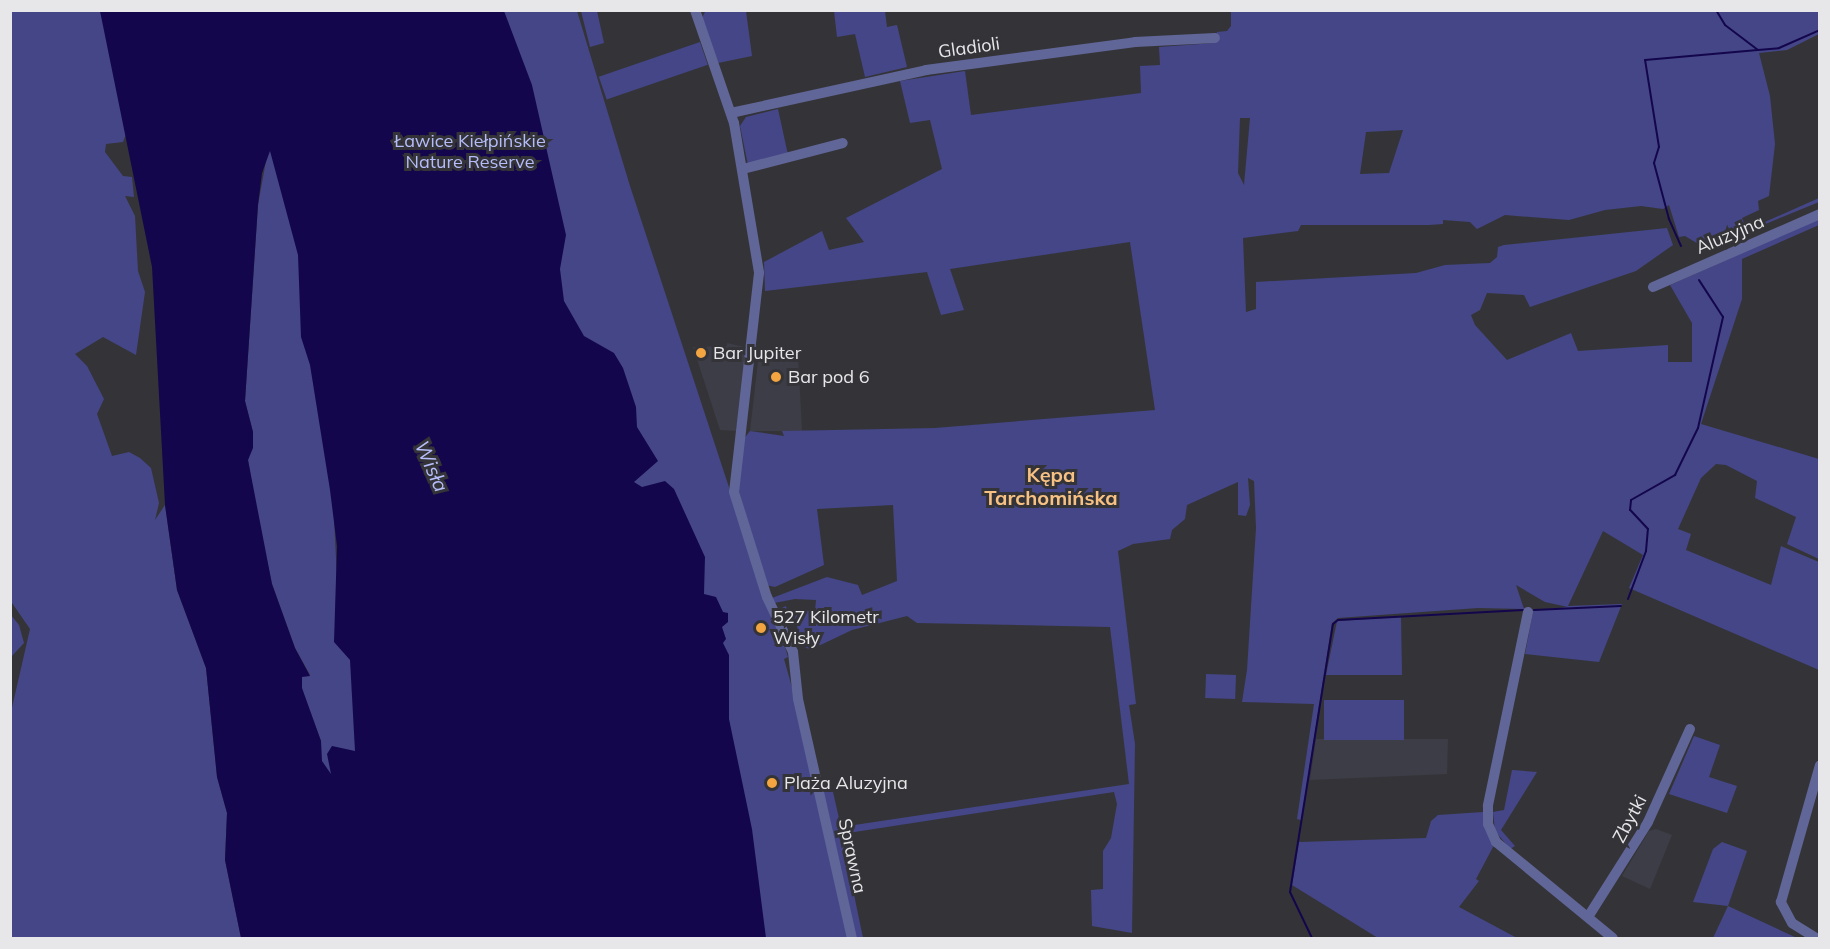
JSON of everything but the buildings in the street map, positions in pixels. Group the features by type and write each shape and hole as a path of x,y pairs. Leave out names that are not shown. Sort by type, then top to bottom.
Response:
{"street":[{"path":"695,10 731,113 743,169 843,143"},
{"name":"Gladioli","path":"731,113 926,70 1135,42 1215,38"},
{"name":"Sprawna","path":"743,169 759,273 757,316 733,485 767,597 793,652 794,676 852,939"},
{"name":"Aluzyjna","path":"1653,287 1820,214"},
{"path":"1528,612 1488,806 1488,824 1496,842 1613,939"},
{"name":"Zbytki","path":"1588,917 1648,822 1690,729"},
{"path":"1816,939 1792,923 1781,902 1820,765"}],"shaded area":[{"path":"727,343 748,348 736,431 720,430 693,347 727,346"},
{"path":"798,356 802,431 750,431 758,362 763,358"},
{"path":"1316,739 1448,739 1447,774 1310,780"},
{"path":"1656,829 1672,835 1650,889 1622,876 1649,831"}],"green space":[{"path":"10,11 100,11 108,41 126,134 123,142 106,144 105,152 123,176 132,177 134,197 125,196 135,216 138,271 145,292 136,355 103,337 75,354 87,366 104,399 97,414 112,456 129,452 151,468 159,503 155,520 165,505 177,590 206,668 217,777 227,813 225,860 241,938 11,938 11,712 30,629 10,600"},
{"name":"Ławice Kiełpińskie Nature Reserve","path":"216,11 577,11 630,186 767,603 788,657 784,659 812,758 850,938 557,938 553,878"},
{"path":"581,11 597,11 604,43 590,47"},
{"path":"746,11 752,56 718,63 702,18 705,12"},
{"path":"834,11 885,11 887,27 897,25 907,67 865,77 855,34 837,37"},
{"path":"1231,11 1819,11 1819,34 1787,50 1759,53 1770,96 1775,144 1769,196 1758,201 1759,210 1742,218 1744,223 1700,245 1685,236 1679,237 1669,205 1663,209 1641,206 1605,210 1569,220 1505,215 1477,229 1470,222 1443,220 1443,224 1429,225 1301,225 1298,231 1243,238 1246,312 1256,309 1256,282 1416,273 1445,265 1490,263 1497,257 1498,247 1504,245 1667,228 1673,245 1636,271 1530,307 1524,295 1487,293 1480,310 1471,315 1475,325 1507,360 1571,333 1578,351 1668,345 1668,362 1692,362 1692,323 1670,285 1819,219 1819,225 1742,259 1742,299 1701,424 1819,459 1819,559 1787,544 1796,517 1755,498 1757,481 1726,465 1716,464 1701,478 1678,529 1691,534 1686,550 1771,585 1781,546 1819,562 1819,670 1629,588 1643,555 1603,531 1568,606 1622,604 1599,662 1525,654 1533,611 1568,607 1545,602 1516,585 1524,609 1478,608 1338,618 1332,623 1301,820 1297,819 1314,704 1242,702 1247,670 1256,528 1254,481 1248,478 1250,505 1246,516 1238,515 1238,482 1187,505 1185,519 1172,530 1170,539 1133,544 1118,551 1136,704 1129,705 1135,744 1132,933 1092,926 1091,890 1103,889 1103,851 1111,838 1117,804 1114,792 848,833 845,851 863,938 855,938 823,790 833,792 841,827 1129,784 1110,627 917,623 907,616 852,630 810,650 802,645 797,626 785,626 778,610 786,606 787,610 815,611 816,600 795,599 774,603 772,598 827,577 858,585 862,595 897,581 893,505 817,509 824,565 775,587 766,585 736,481 742,441 750,431 784,436 782,431 935,428 1155,410 1130,242 950,269 964,310 941,315 927,272 765,291 764,262 822,231 829,250 864,242 846,218 942,169 930,120 910,123 900,81 965,71 971,115 1141,93 1140,66 1160,65 1159,47 1214,43 1217,32 1227,31 1231,26","holes":["1240,118 1250,118 1244,185 1238,173","1403,130 1389,173 1360,174 1366,132"]},
{"path":"700,42 708,65 607,100 599,77"},
{"path":"778,109 788,155 748,165 740,126 746,117"},
{"path":"269,144 293,209 330,434 337,579 407,774 328,774 316,751 321,741 296,674 310,675 295,648 272,584 248,460 253,432 245,401 258,205"},
{"path":"1819,198 1819,202 1702,250"},
{"path":"10,614 19,625 24,643 11,657"},
{"path":"1401,617 1402,675 1326,675 1337,621"},
{"path":"1206,674 1236,675 1235,699 1205,698"},
{"path":"1324,700 1404,700 1404,740 1324,740"},
{"path":"1694,736 1720,745 1709,777 1737,786 1727,813 1669,794"},
{"path":"1512,770 1537,772 1501,830 1515,846 1510,849 1495,831 1493,812 1504,810"},
{"path":"1483,812 1493,847 1476,879 1479,881 1459,907 1517,938 1378,938 1292,885 1299,842 1426,838 1431,821 1438,815"},
{"path":"1722,842 1747,851 1728,906 1693,902 1713,849"},
{"path":"1728,906 1797,938 1713,938"}],"water":[{"name":"Wisła","path":"100,11 504,11 532,85 566,235 560,269 564,301 584,336 614,353 623,368 636,407 637,427 658,461 634,482 642,487 665,481 674,489 705,557 704,594 716,597 723,612 728,613 728,622 722,627 726,639 723,643 729,655 729,719 752,829 766,938 241,938 225,860 227,813 217,777 206,668 177,590 165,505 152,267","holes":["270,151 298,255 301,337 310,365 337,546 334,642 350,660 355,751 332,746 327,754 331,774 322,761 321,741 302,688 302,677 310,676 295,648 272,584 248,460 253,448 253,432 245,401 258,205 262,173"]}],"waterway":[{"path":"1716,10 1725,25 1758,50 1779,48 1820,30"},
{"path":"1681,246 1669,219 1654,163 1659,147 1645,60 1758,50"},
{"path":"1628,599 1646,551 1648,529 1630,510 1631,500 1675,475 1698,428 1723,317 1699,280"},
{"path":"1534,610 1621,606"},
{"path":"1312,938 1290,892 1333,624 1338,620 1524,610"}],"place":[{"name":"Bar Jupiter","path":"701,353"},
{"name":"Bar pod 6","path":"776,377"},
{"name":"527 Kilometr Wisły","path":"761,628"},
{"name":"Plaża Aluzyjna","path":"772,783"}],"district":[{"name":"Kępa Tarchomińska","path":"1051,486"}]}
